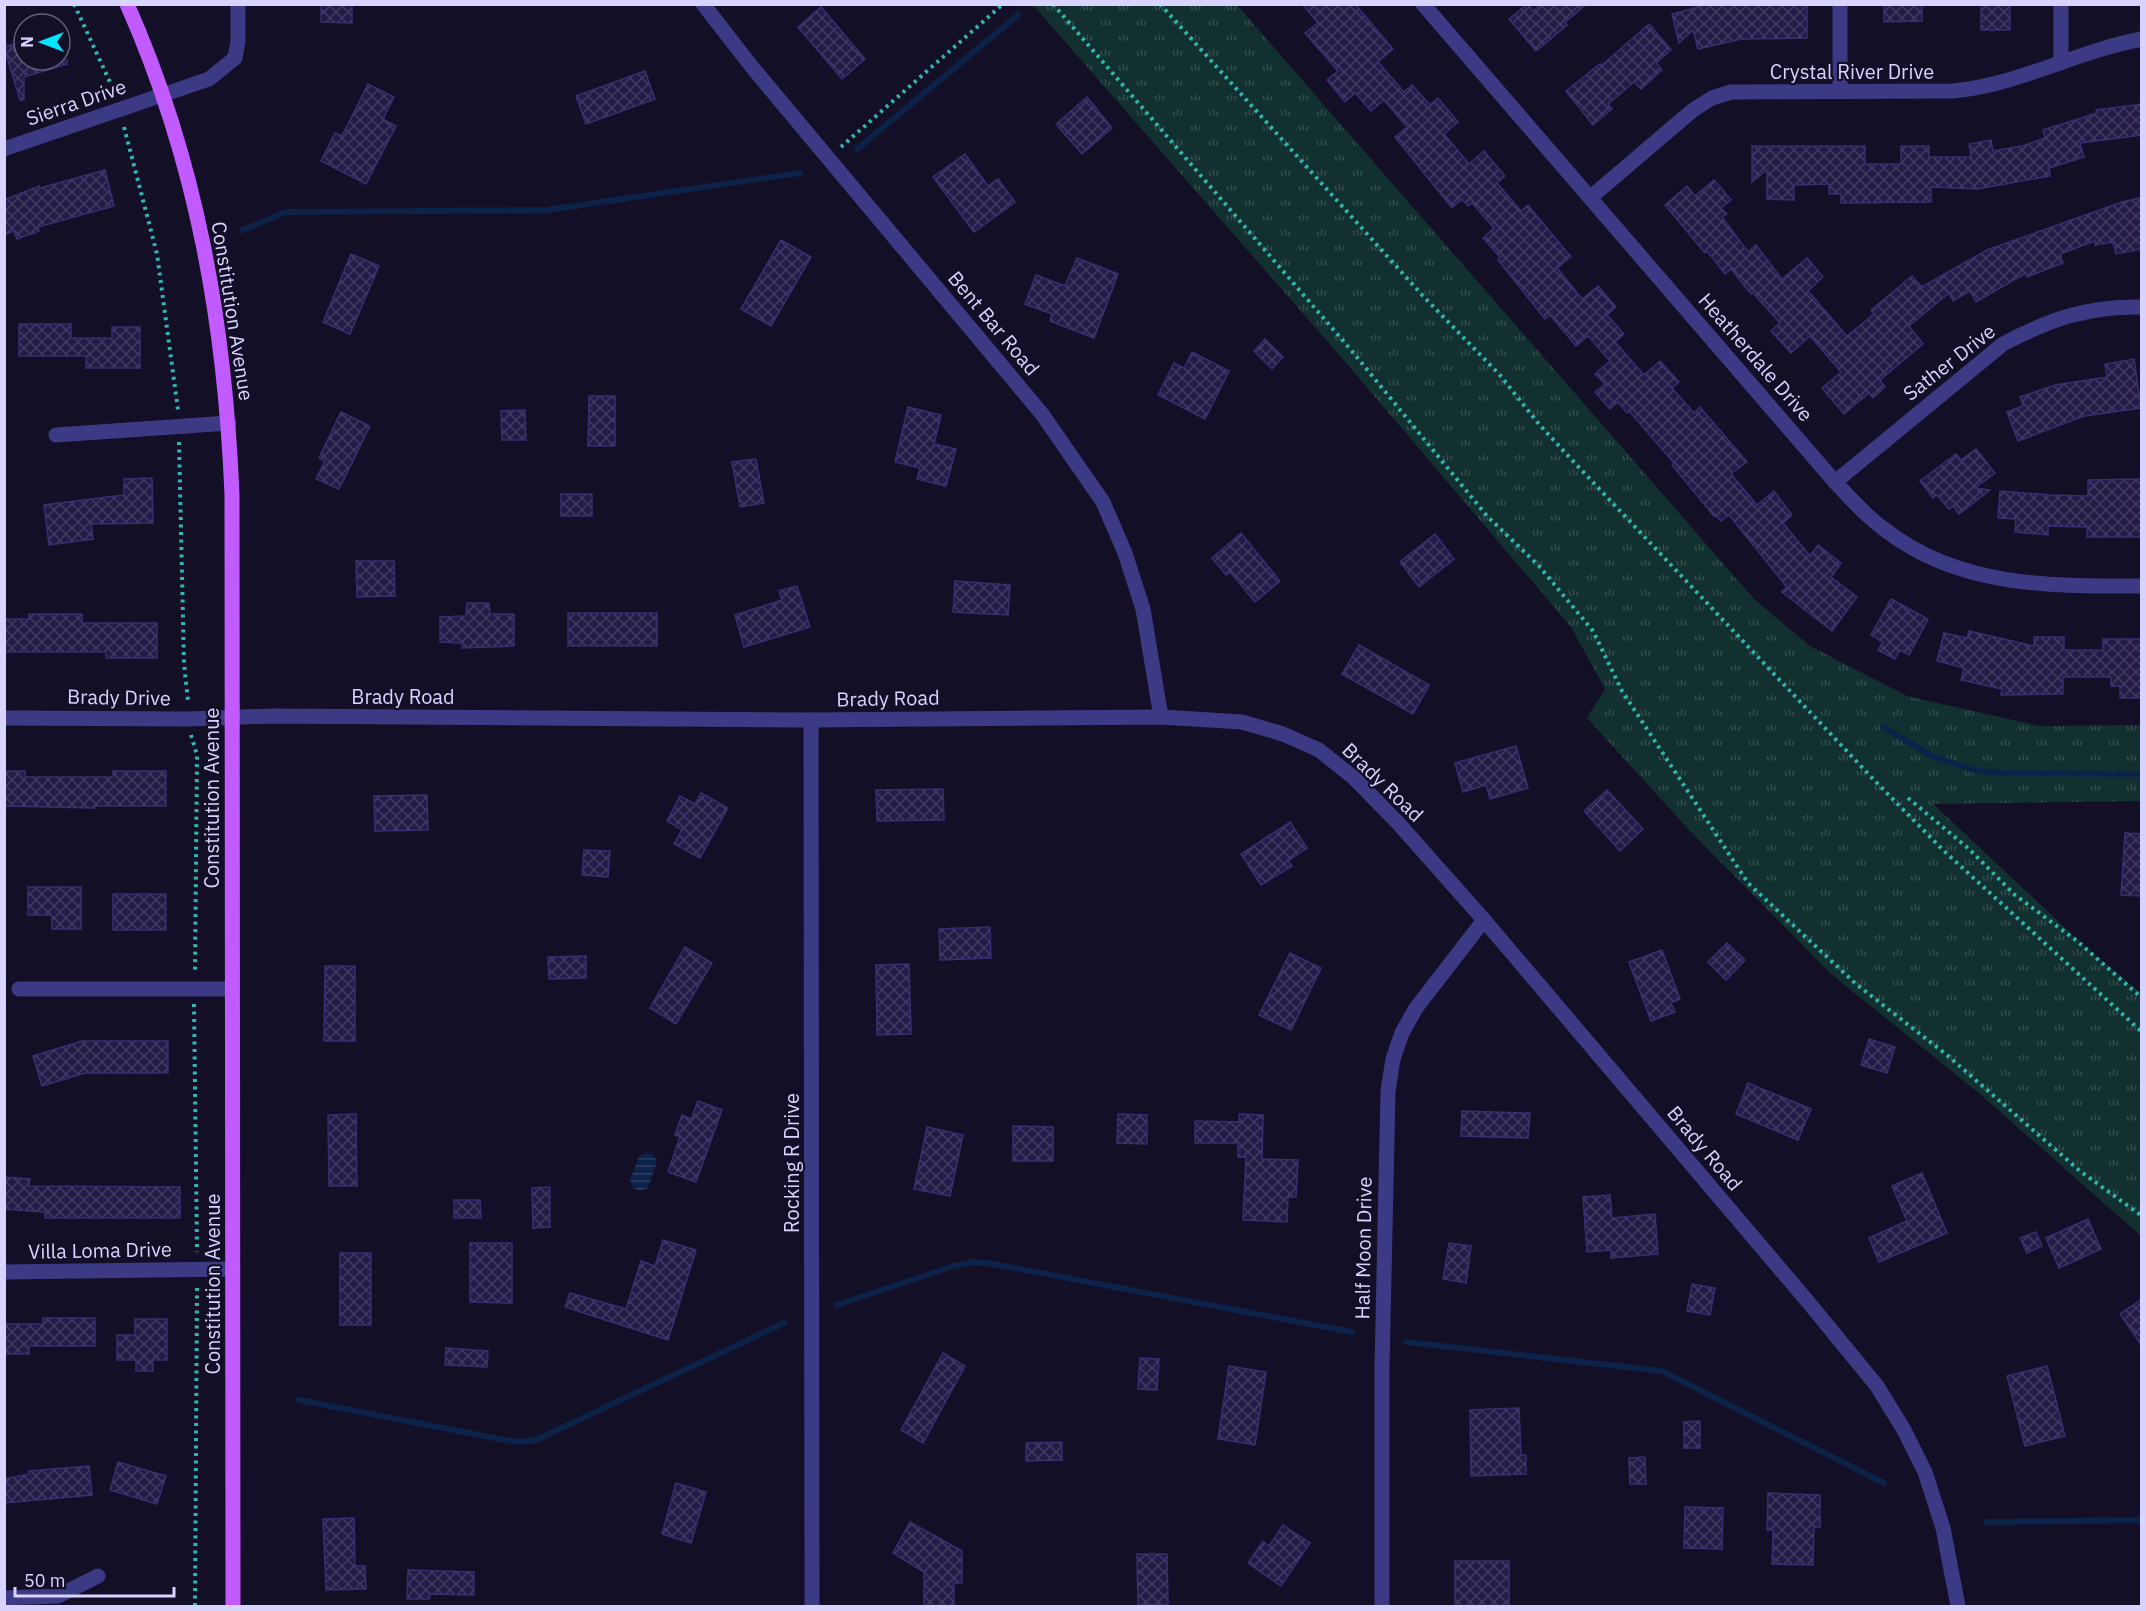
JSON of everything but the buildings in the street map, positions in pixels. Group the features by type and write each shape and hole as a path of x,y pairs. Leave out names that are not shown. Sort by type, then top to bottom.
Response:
{"main road":[{"name":"Constitution Avenue","path":"128,4 161,94 188,179 209,272 220,339 229,423 232,495 234,1606"}],"street":[{"name":"Sierra Drive","path":"4,149 208,79 235,58 238,41 238,4"},
{"name":"Bent Bar Road","path":"703,4 752,67 1042,414 1103,502 1125,553 1143,609 1161,717"},
{"path":"1840,4 1840,91"},
{"path":"2061,4 2061,63"},
{"name":"Heatherdale Drive","path":"1432,8 1835,482 1862,511 1888,533 1942,562 2005,580 2033,585 2142,586"},
{"name":"Crystal River Drive","path":"1591,197 1693,110 1712,98 1731,92 1975,89 2015,80 2117,44 2142,39"},
{"name":"Sather Drive","path":"1835,482 2003,344 2031,329 2093,309 2142,307"},
{"path":"56,435 229,423"},
{"name":"Brady Road","path":"232,718 284,716 811,720 1161,717 1242,722 1282,734 1319,750 1354,778 1399,824 1484,920 1877,1386 1905,1430 1925,1472 1943,1528 1958,1606"},
{"name":"Brady Drive","path":"4,718 232,718"},
{"name":"Rocking R Drive","path":"811,720 813,1606"},
{"name":"Half Moon Drive","path":"1382,1606 1382,1367 1388,1091 1393,1059 1402,1033 1416,1008 1484,920"},
{"path":"19,989 232,989"},
{"name":"Villa Loma Drive","path":"4,1272 232,1269"},
{"path":"4,1598 58,1596 98,1576"}],"path":[{"path":"74,4 114,89 157,254 178,404 184,664 188,694 188,719 197,755 194,989 197,1270 195,1606"},
{"path":"828,158 1003,4"},
{"path":"1053,4 1351,350 1487,516 1539,566 1593,631 1622,691 1748,883 1856,984 1947,1055 2080,1171 2142,1216"},
{"path":"1160,5 1423,296 1477,349 1572,459 1875,781 1944,851 2142,1032"},
{"path":"1908,798 1969,849 2015,895 2078,941 2142,998"}],"green space":[{"path":"1033,5 1237,5 1754,599 1810,646 1907,696 2040,726 2141,725 2141,801 1933,804 2089,950 2141,993 2141,1236 1980,1094 1831,974 1690,831 1587,718 1605,689 1571,627 1341,357"}],"water":[{"path":"645,1152 654,1155 657,1162 648,1188 641,1191 633,1188 630,1180 639,1157"}],"waterway":[{"path":"857,149 1018,15"},
{"path":"243,230 286,212 547,210 800,173"},
{"path":"1883,727 1932,756 1974,770 2001,773 2142,774"},
{"path":"837,1305 950,1267 972,1262 988,1263 1352,1332"},
{"path":"299,1400 505,1440 520,1442 536,1440 784,1323"},
{"path":"1406,1342 1662,1371 1884,1483"},
{"path":"1987,1522 2142,1520"}]}
